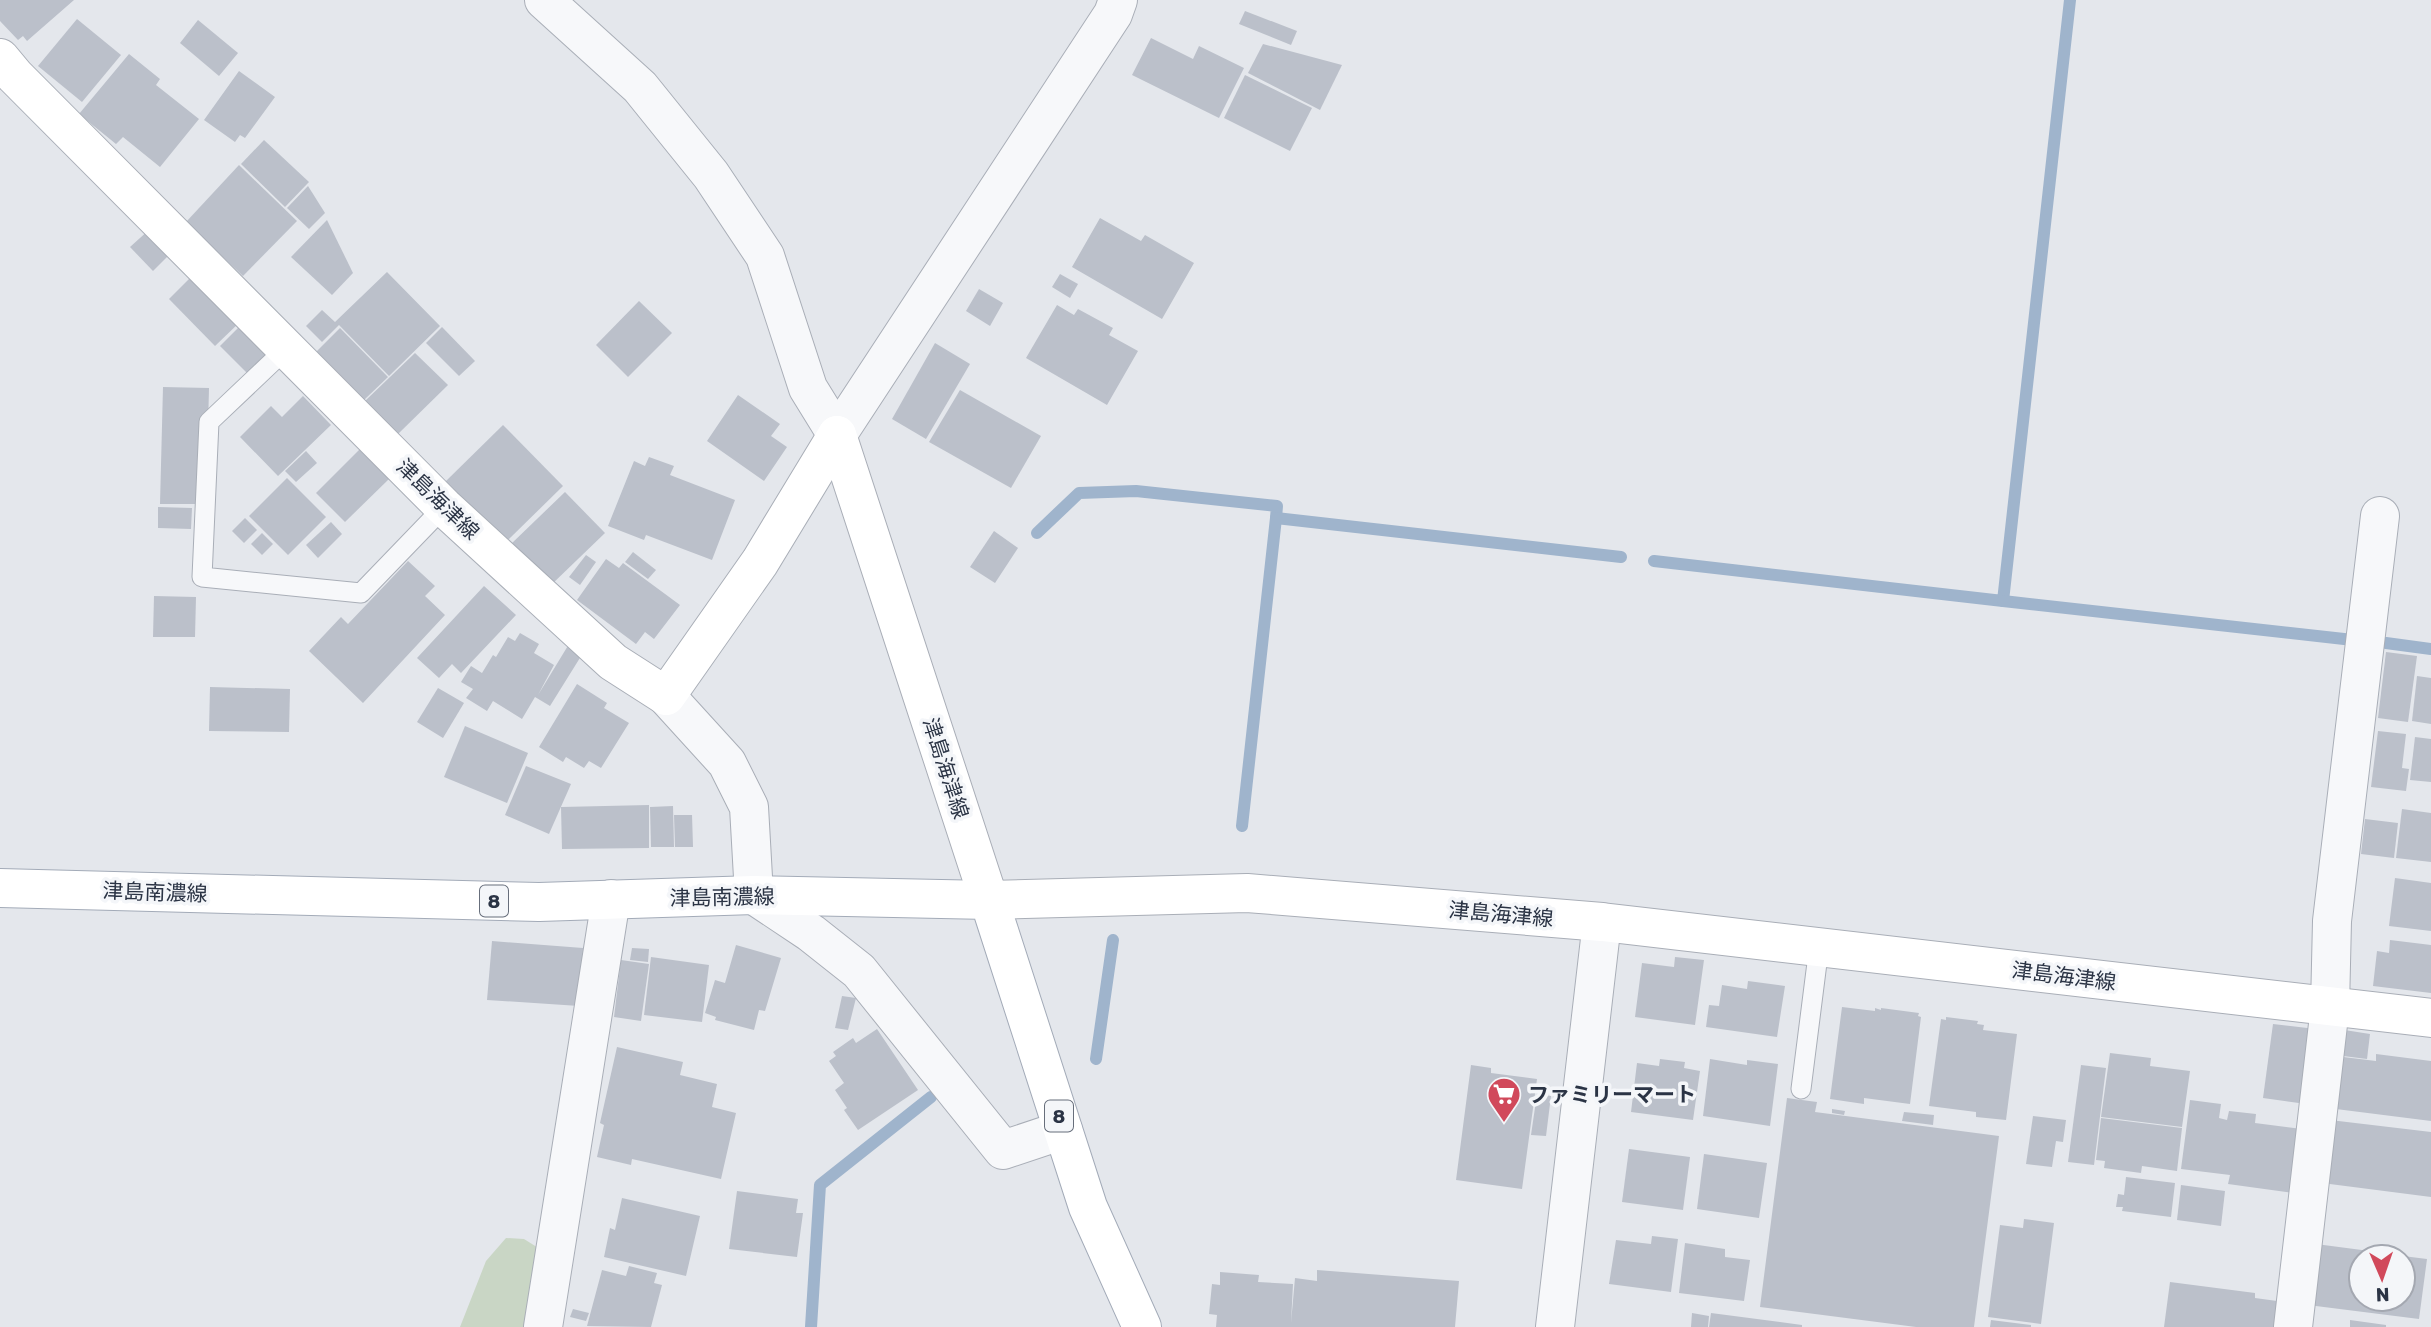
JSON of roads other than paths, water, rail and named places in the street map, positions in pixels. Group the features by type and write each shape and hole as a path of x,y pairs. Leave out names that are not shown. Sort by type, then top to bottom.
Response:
{"main road":[{"name":"津島海津線","path":"0,58 444,508 613,662 666,696"},
{"path":"666,696 760,562 837,435"},
{"name":"津島海津線","path":"837,435 989,900 1247,893 1602,922 2431,1018"},
{"name":"津島南濃線","path":"0,888 540,902 754,895 989,900"},
{"name":"8","path":"989,900 1088,1207 1142,1327"}],"street":[{"path":"544,0 640,87 711,175 765,256 808,388 837,435 1113,14 1118,0"},
{"path":"2293,1327 2330,1007 2332,921 2380,516"},
{"path":"666,696 727,763 749,807 754,895 811,933 859,971 1003,1150 1063,1130"},
{"path":"543,1327 611,899"},
{"path":"1555,1327 1602,922"}],"lane":[{"path":"288,348 209,422 202,577 361,593 444,508"},
{"path":"1801,1089 1819,947"}],"waterway":[{"path":"1654,561 2003,601 2070,0"},
{"path":"1037,533 1079,493 1136,491 1277,506 1276,518"},
{"path":"1242,826 1276,518 1621,557"},
{"path":"2003,601 2353,640"},
{"path":"2386,643 2431,649"},
{"path":"1096,1059 1113,940"},
{"path":"811,1327 820,1185 931,1097"}],"place":[{"name":"ファミリーマート","path":"1504,1124"}]}
